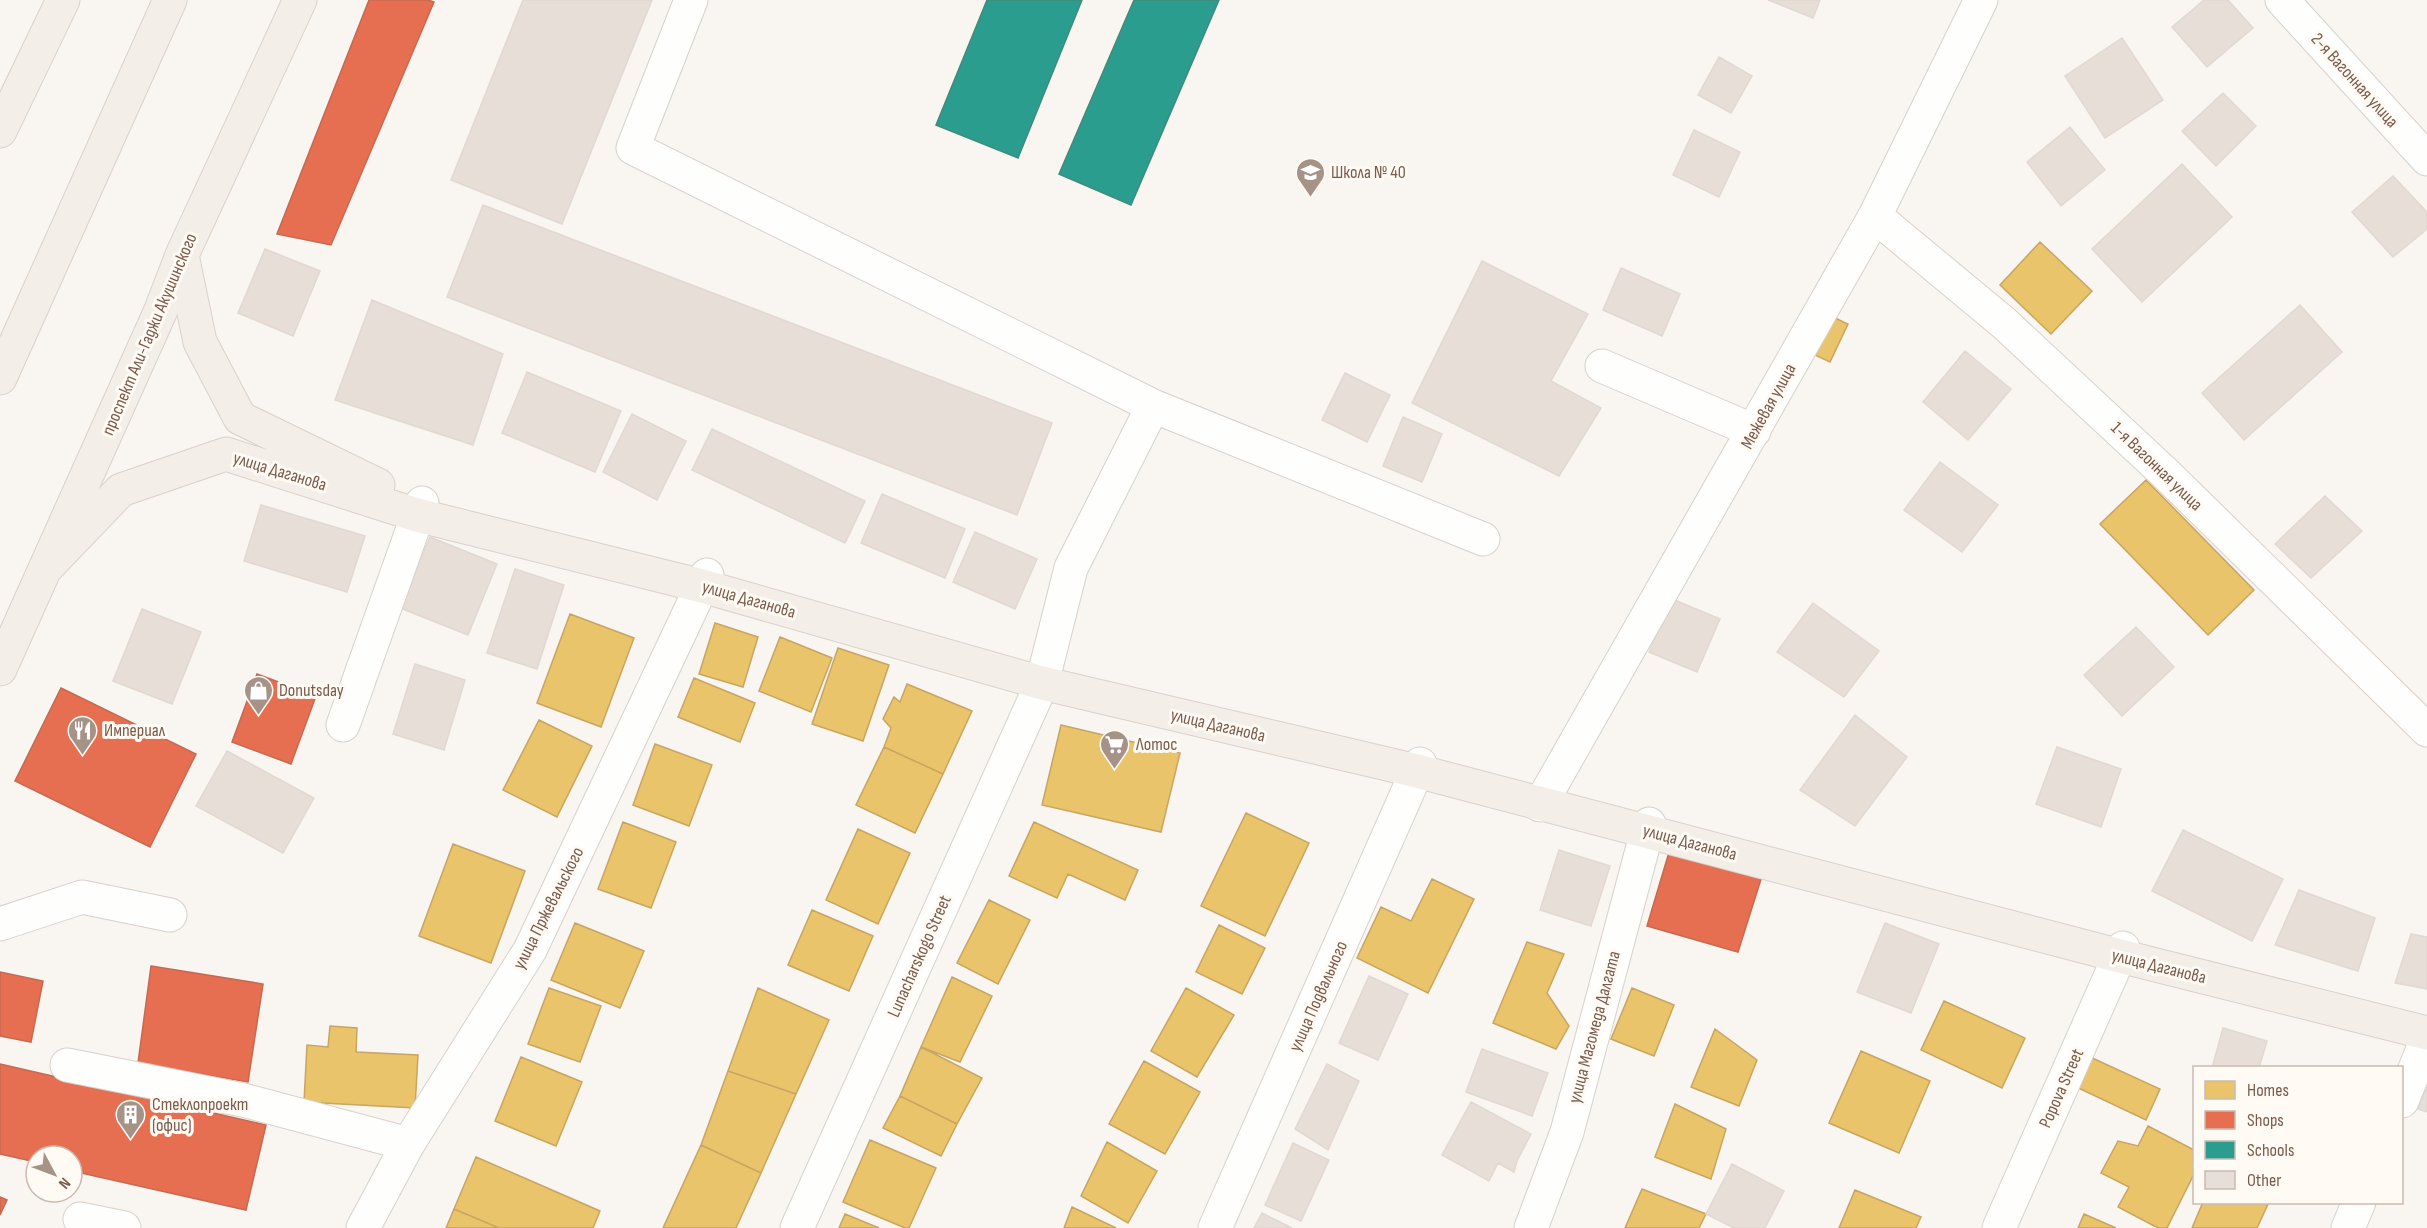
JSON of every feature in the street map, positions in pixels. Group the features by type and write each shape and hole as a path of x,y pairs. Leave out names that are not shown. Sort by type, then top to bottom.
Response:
{"main road":[{"path":"0,131 63,0"},
{"path":"0,378 170,0"},
{"name":"проспект Али-Гаджи Акушинского","path":"0,669 162,310 182,255 300,0"},
{"name":"улица Даганова","path":"182,255 200,342 240,418 411,500 420,509"},
{"name":"улица Даганова","path":"46,568 121,490 226,454 420,509 705,581 1045,674 1418,767 2427,1034"},
{"name":"улица Даганова","path":"2121,952 2427,1026"}],"street":[{"path":"691,0 633,148 1153,406 1483,539"},
{"name":"Межевая улица","path":"1542,801 1875,216 1981,0"},
{"name":"2-я Вагонная улица","path":"2282,0 2427,159"},
{"name":"1-я Вагонная улица","path":"1875,216 2004,323 2149,458 2427,730"},
{"path":"1602,366 1754,431"},
{"name":"Lunacharskogo Street","path":"797,1228 1045,674 1071,568 1153,406"},
{"path":"343,725 420,509"},
{"name":"улица Пржевальского","path":"363,1228 408,1144 530,950 705,581"},
{"name":"улица Подвального","path":"1215,1228 1418,767"},
{"name":"улица Магомеда Далгата","path":"1531,1228 1567,1132 1648,827"},
{"path":"0,924 82,897 170,915"},
{"name":"Popova Street","path":"1999,1228 2121,952"},
{"path":"2403,1099 2427,1040"},
{"path":"67,1065 243,1100 408,1144"},
{"path":"2348,1228 2359,1204"},
{"path":"80,1219 124,1228"}],"building: Homes":[{"path":"2040,242 2092,291 2051,334 2000,285"},
{"path":"1820,311 1848,324 1830,362 1802,349"},
{"path":"2146,480 2254,590 2208,635 2100,524"},
{"path":"570,614 634,638 601,727 537,703"},
{"path":"715,623 758,637 743,687 699,674"},
{"path":"780,637 832,658 811,712 759,691"},
{"path":"838,648 889,665 863,741 812,724"},
{"path":"694,678 755,703 740,742 678,717"},
{"path":"907,684 972,711 943,774 884,747 891,728 883,719 894,697 900,702"},
{"path":"539,720 592,746 557,817 503,790"},
{"path":"1061,725 1180,753 1161,832 1042,805"},
{"path":"655,744 712,765 689,826 633,805"},
{"path":"884,747 943,774 915,833 856,805"},
{"path":"1246,813 1309,843 1265,936 1201,906"},
{"path":"623,822 676,842 651,908 598,889"},
{"path":"1034,822 1138,870 1125,900 1068,874 1057,898 1009,876"},
{"path":"858,829 910,853 878,924 826,900"},
{"path":"453,844 525,871 491,963 419,936"},
{"path":"1432,879 1474,899 1428,993 1357,958 1381,907 1411,921"},
{"path":"989,900 1030,920 998,984 957,963"},
{"path":"812,910 873,936 849,991 788,965"},
{"path":"575,923 644,951 620,1008 551,980"},
{"path":"1219,925 1265,948 1242,994 1196,972"},
{"path":"1527,942 1564,954 1547,993 1569,1026 1556,1049 1493,1023"},
{"path":"952,977 992,996 960,1062 921,1047"},
{"path":"549,988 601,1006 580,1062 528,1044"},
{"path":"758,988 829,1020 796,1094 728,1071"},
{"path":"1186,988 1234,1015 1197,1077 1151,1051"},
{"path":"1632,988 1674,1005 1654,1056 1611,1039"},
{"path":"1944,1001 2025,1038 2002,1088 1921,1050"},
{"path":"330,1026 357,1028 356,1052 418,1055 415,1108 304,1102 307,1045 328,1047"},
{"path":"1715,1029 1757,1060 1739,1106 1691,1087"},
{"path":"921,1047 982,1078 957,1124 900,1096"},
{"path":"1861,1051 1930,1081 1899,1153 1829,1123"},
{"path":"521,1057 582,1082 556,1146 495,1121"},
{"path":"2090,1057 2160,1089 2146,1120 2076,1087"},
{"path":"1144,1061 1200,1092 1165,1154 1109,1124"},
{"path":"728,1071 796,1094 761,1173 701,1145"},
{"path":"900,1096 957,1124 941,1156 883,1128"},
{"path":"1675,1104 1726,1129 1711,1179 1655,1157"},
{"path":"2148,1126 2193,1149 2193,1176 2167,1228 2158,1228 2118,1207 2129,1187 2101,1173 2118,1141 2138,1146"},
{"path":"870,1140 936,1168 909,1228 843,1202"},
{"path":"1107,1142 1157,1171 1128,1223 1081,1196"},
{"path":"701,1145 761,1173 736,1228 663,1228"},
{"path":"476,1157 600,1211 593,1228 499,1228 454,1209"},
{"path":"1642,1189 1706,1214 1699,1228 1625,1228"},
{"path":"1855,1190 1921,1217 1916,1228 1839,1228"},
{"path":"2202,1204 2268,1204 2257,1228 2192,1228"},
{"path":"1072,1207 1116,1228 1064,1228"},
{"path":"454,1209 499,1228 446,1228"},
{"path":"845,1214 879,1228 839,1228"},
{"path":"2084,1214 2116,1228 2078,1228"}],"building: Shops":[{"path":"369,0 428,0 434,2 331,245 277,234"},
{"path":"257,674 316,696 291,764 232,742"},
{"path":"61,688 196,754 150,847 15,781"},
{"path":"1670,849 1762,876 1738,952 1647,926"},
{"path":"151,966 263,984 248,1082 138,1063"},
{"path":"0,972 43,981 31,1042 0,1036"},
{"name":"Стеклопроект (офис)","path":"0,1064 266,1125 246,1210 84,1174 84,1144 24,1144 24,1159 0,1154"},
{"path":"0,1197 7,1200 0,1215"}],"building: Schools":[{"path":"987,0 1082,0 1018,158 936,125"},
{"path":"1134,0 1219,0 1131,205 1059,174"}],"building: Other":[{"path":"523,0 652,0 562,224 451,180"},
{"path":"1768,0 1820,0 1813,18"},
{"path":"2204,0 2228,0 2253,28 2207,67 2172,27"},
{"path":"2122,38 2163,100 2105,138 2065,76"},
{"path":"1719,57 1752,76 1731,113 1698,95"},
{"path":"2223,93 2256,126 2216,166 2182,131"},
{"path":"2070,127 2105,170 2061,206 2027,162"},
{"path":"1694,130 1740,152 1719,197 1673,175"},
{"path":"2182,164 2232,217 2142,302 2092,249"},
{"path":"2393,176 2427,212 2427,229 2393,257 2352,212"},
{"path":"483,205 1052,423 1017,515 447,297"},
{"path":"265,249 320,271 293,336 238,313"},
{"path":"1482,261 1588,314 1551,381 1601,408 1559,476 1412,403"},
{"path":"1621,268 1680,294 1662,336 1603,310"},
{"path":"372,300 503,354 473,445 335,400"},
{"path":"2300,305 2342,352 2244,440 2202,393"},
{"path":"1965,351 2011,389 1968,440 1923,402"},
{"path":"527,372 621,411 595,472 502,433"},
{"path":"1345,373 1390,395 1367,442 1322,420"},
{"path":"632,414 686,441 657,500 603,472"},
{"path":"1403,417 1442,434 1422,482 1383,466"},
{"path":"712,429 865,501 845,543 692,470"},
{"path":"1940,462 1998,505 1962,552 1904,510"},
{"path":"882,494 965,529 945,578 861,543"},
{"path":"2325,496 2362,531 2311,578 2275,544"},
{"path":"261,505 365,536 347,592 244,561"},
{"path":"975,532 1037,559 1015,609 953,582"},
{"path":"430,537 497,564 468,635 400,608"},
{"path":"515,569 564,585 537,669 487,653"},
{"path":"1672,599 1720,619 1697,672 1649,652"},
{"path":"1813,603 1879,651 1844,697 1777,652"},
{"path":"142,609 201,632 172,704 113,681"},
{"path":"2136,627 2174,667 2122,716 2084,675"},
{"path":"415,664 465,680 444,750 393,734"},
{"path":"1855,715 1907,757 1855,826 1800,790"},
{"path":"2057,747 2121,769 2101,827 2036,804"},
{"path":"227,751 314,798 283,853 196,806"},
{"path":"2183,830 2283,879 2252,941 2152,891"},
{"path":"1559,850 1610,866 1591,926 1540,910"},
{"path":"2299,890 2375,918 2358,971 2275,945"},
{"path":"1885,923 1939,944 1911,1013 1857,992"},
{"path":"2411,934 2427,937 2427,989 2395,983"},
{"path":"1369,976 1408,994 1378,1060 1339,1043"},
{"path":"2223,1028 2267,1041 2260,1066 2213,1066"},
{"path":"1482,1049 1548,1073 1532,1116 1466,1092"},
{"path":"1327,1064 1359,1081 1328,1150 1295,1129"},
{"path":"2427,1087 2427,1112 2418,1109"},
{"path":"1471,1102 1531,1134 1514,1172 1498,1163 1489,1181 1442,1155"},
{"path":"1293,1143 1329,1160 1301,1221 1265,1205"},
{"path":"1732,1164 1784,1191 1765,1228 1734,1228 1706,1214"},
{"path":"1262,1213 1292,1228 1254,1228"}],"place":[{"name":"Школа № 40","path":"1310,198"},
{"name":"Donutsday","path":"258,716"},
{"name":"Империал","path":"83,756"},
{"name":"Лотос","path":"1115,770"},
{"name":"Стеклопроект (офис)","path":"131,1140"}]}
